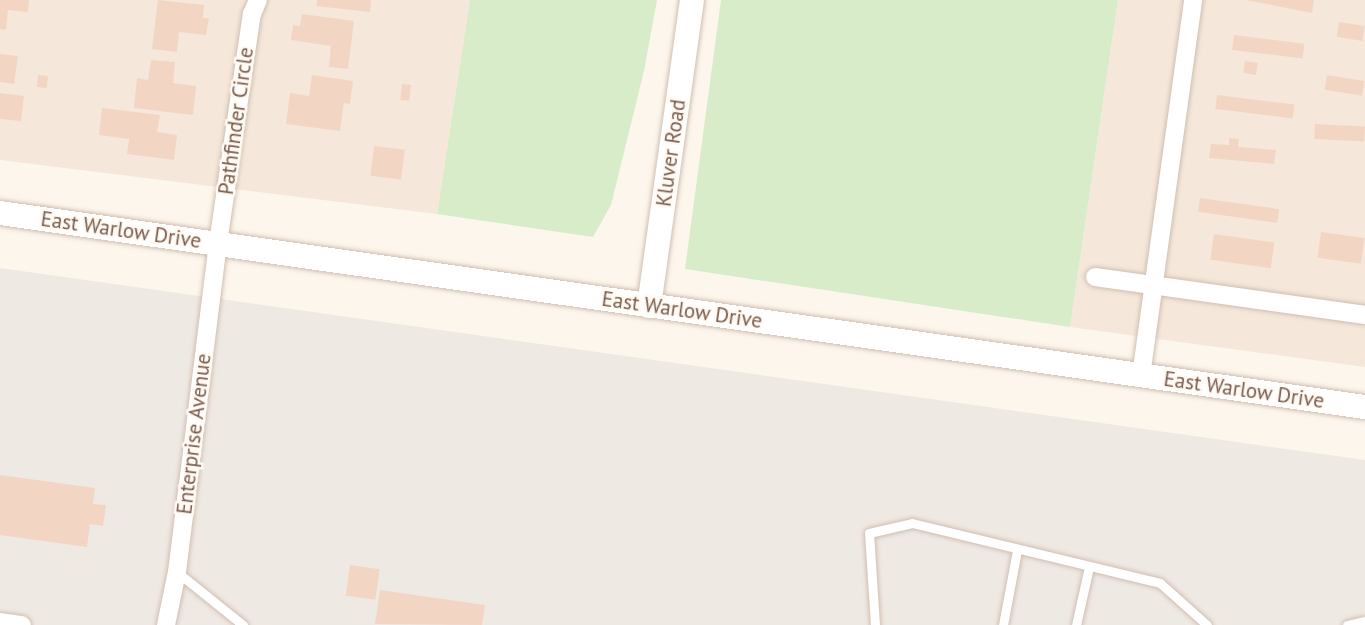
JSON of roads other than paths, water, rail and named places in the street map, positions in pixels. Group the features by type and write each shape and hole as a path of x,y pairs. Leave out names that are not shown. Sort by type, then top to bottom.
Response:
{"street":[{"name":"Pathfinder Circle","path":"218,243 252,14 258,0"},
{"name":"Kluver Road","path":"649,306 692,0"},
{"path":"1141,376 1193,0"},
{"name":"East Warlow Drive","path":"0,213 1365,407"},
{"name":"Enterprise Avenue","path":"166,625 177,572 218,243"},
{"path":"1095,277 1365,315"},
{"path":"0,622 22,625"}],"lane":[{"path":"875,625 869,533 912,523 1160,583 1207,625"},
{"path":"1003,625 1017,550"},
{"path":"1076,625 1089,567"},
{"path":"177,572 243,625"},
{"path":"1347,625 1365,621"}]}
